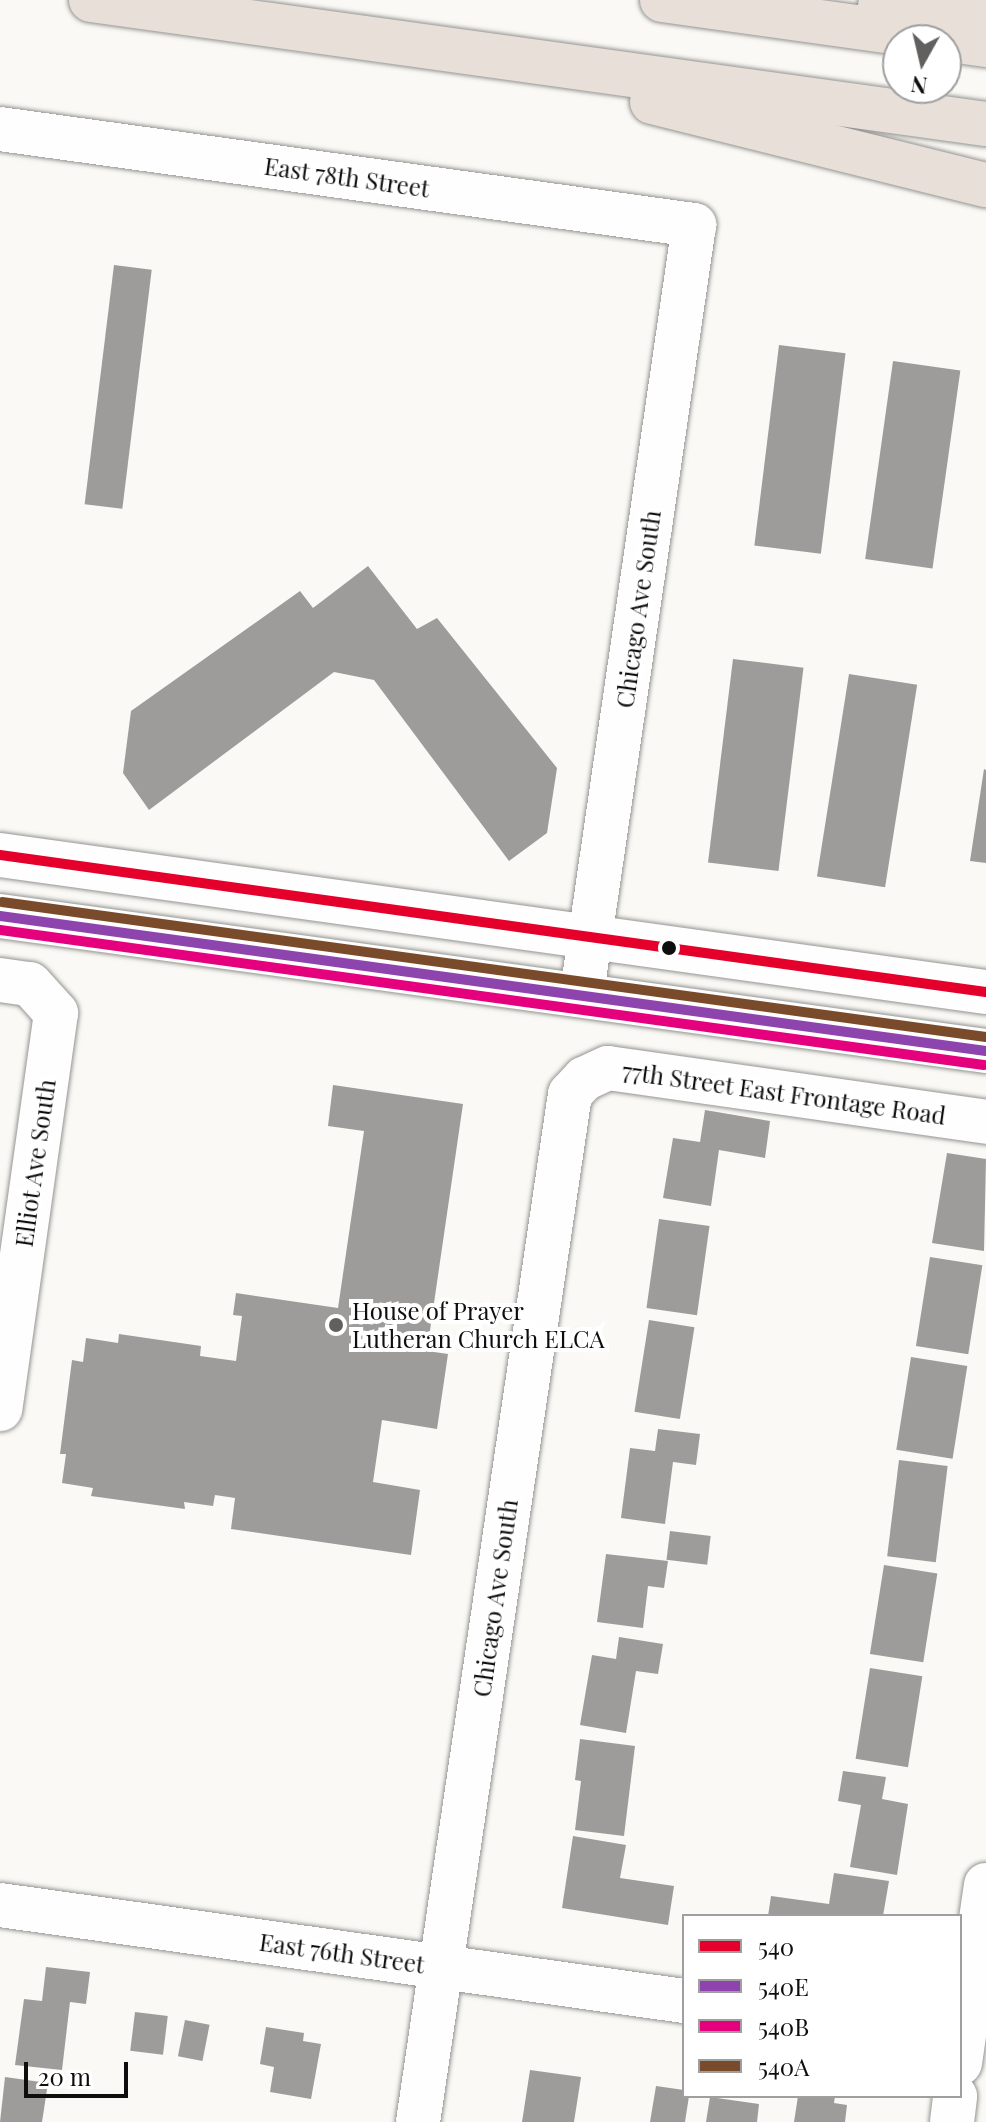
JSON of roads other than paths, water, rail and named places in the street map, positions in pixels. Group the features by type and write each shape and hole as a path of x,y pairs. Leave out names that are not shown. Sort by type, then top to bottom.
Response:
{"highway":[{"path":"91,0 986,124"},
{"path":"673,2 986,8"},
{"path":"673,2 986,45"},
{"path":"424,46 986,185"}],"street":[{"name":"East 78th Street","path":"0,129 694,225"},
{"name":"Chicago Ave South","path":"582,993 694,225"},
{"path":"0,855 986,992"},
{"path":"0,916 582,993 986,1051"},
{"name":"Elliot Ave South","path":"0,980 30,984 56,1013 0,1409"},
{"name":"77th Street East Frontage Road","path":"584,1079 608,1068 986,1122"},
{"name":"Chicago Ave South","path":"418,2122 570,1094 584,1079"},
{"path":"967,2047 986,1885"},
{"name":"East 76th Street","path":"0,1905 682,2001"},
{"path":"952,2122 955,2098"}],"place":[{"name":"House of Prayer Lutheran Church ELCA","path":"336,1325"}]}
